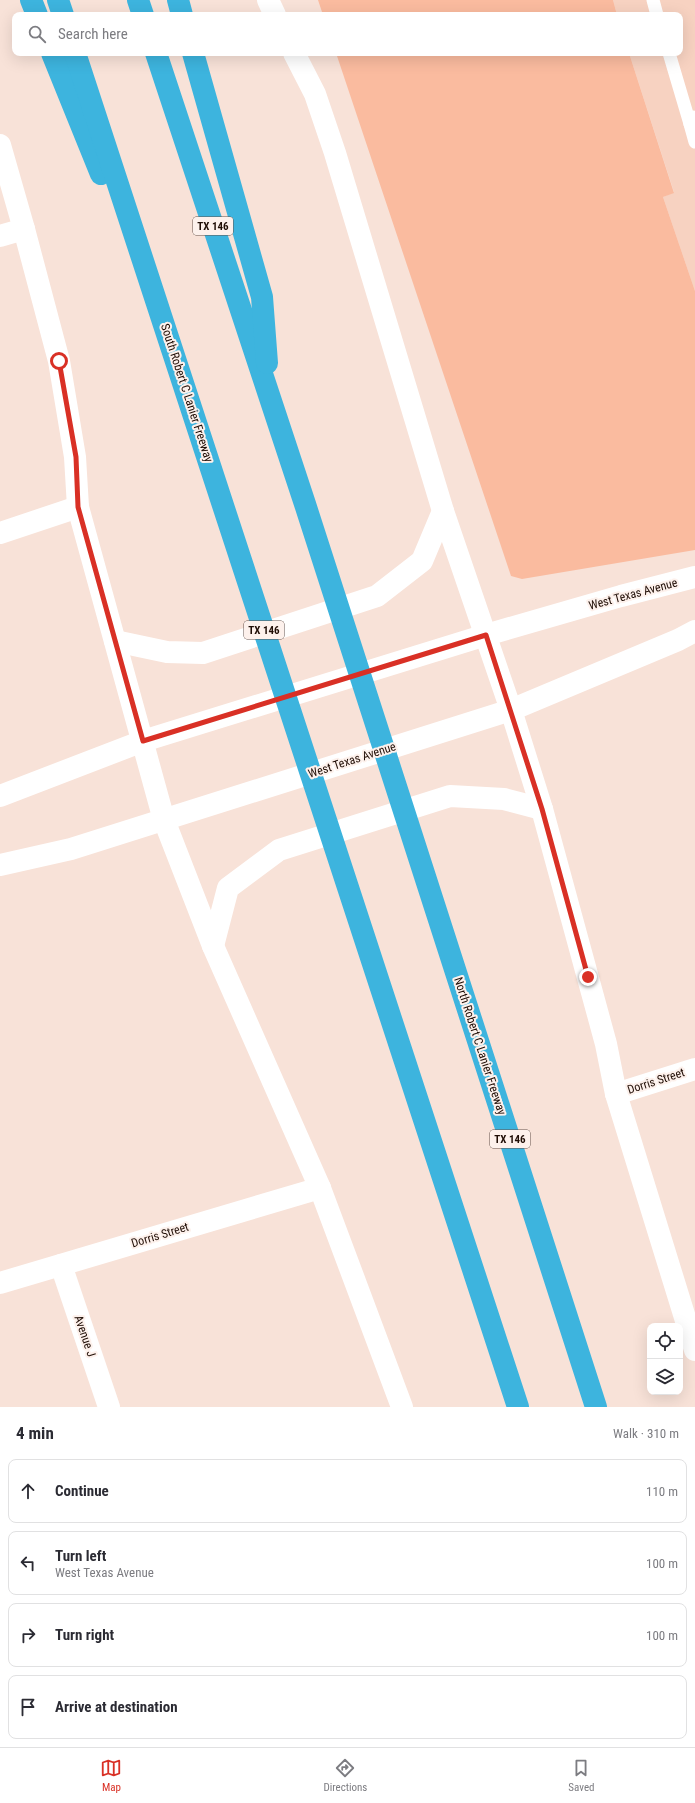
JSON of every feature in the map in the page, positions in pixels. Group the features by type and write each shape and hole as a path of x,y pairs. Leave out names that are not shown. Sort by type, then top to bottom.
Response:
{"highway":[{"path":"31,0 36,12"},
{"path":"58,0 62,12"},
{"path":"138,0 142,12"},
{"path":"178,0 181,12"},
{"path":"53,56 182,374"},
{"name":"South Robert C Lanier Freeway","path":"76,56 182,374 518,1407"},
{"name":"TX 146","path":"157,56 270,398"},
{"path":"194,56 262,297 270,398"},
{"name":"North Robert C Lanier Freeway","path":"270,398 596,1407"}],"main road":[{"path":"268,0 274,12"},
{"path":"295,56 314,94 335,153 443,511 511,710 542,809 606,1044 616,1094 695,1350"},
{"path":"0,145 24,228 59,361 76,457 78,507 164,820 213,946 320,1188 402,1407"},
{"path":"0,236 24,228"},
{"path":"0,533 78,507"},
{"path":"115,641 167,652 203,653 377,596 422,561 443,511"},
{"name":"West Texas Avenue","path":"0,796 143,741 486,635 621,596 695,577"},
{"name":"West Texas Avenue","path":"0,865 71,849 511,710 695,631"},
{"path":"213,946 228,888 279,850 450,796 504,799 542,809"},
{"name":"Dorris Street","path":"616,1094 695,1069"},
{"name":"Dorris Street","path":"0,1283 320,1188"},
{"name":"Avenue J","path":"61,1265 109,1407"}],"lane":[{"path":"653,0 656,12"},
{"path":"670,56 695,142"},
{"path":"690,124 695,112"}],"shaded area":[{"path":"318,0 613,0 616,12 322,12"},
{"path":"613,0 695,0 695,291 663,197 674,192 630,56 683,56 683,12 616,12"},
{"path":"337,56 630,56 674,193 663,197 695,291 695,550 522,579 511,576"}],"route":[{"path":"59,361 76,457 78,507 143,741 486,635 542,809 588,977"}]}
